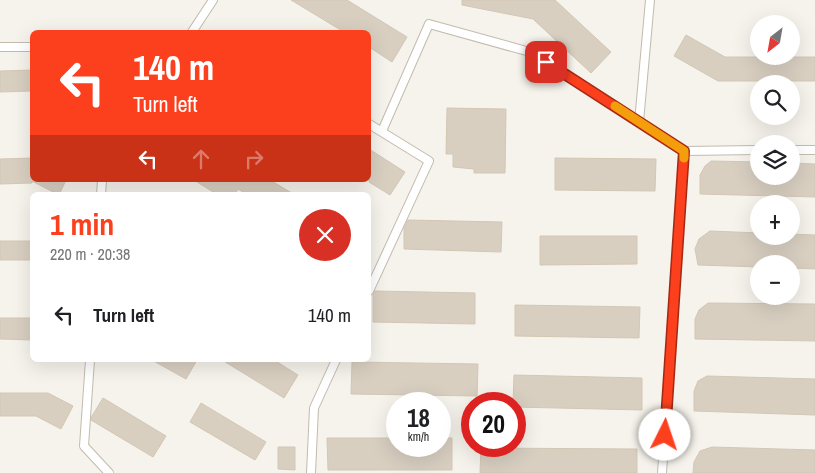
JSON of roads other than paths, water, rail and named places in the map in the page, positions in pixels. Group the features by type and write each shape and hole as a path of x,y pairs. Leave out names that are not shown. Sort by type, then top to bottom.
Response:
{"lane":[{"path":"193,30 213,0"},
{"path":"640,122 650,0"},
{"path":"382,131 429,24 530,52 684,151 750,150"},
{"path":"0,47 30,47"},
{"path":"371,125 429,161 371,286"},
{"path":"800,150 815,150"},
{"path":"662,473 684,151"},
{"path":"90,362 84,446 109,473"},
{"path":"311,473 314,408 335,362"}]}
